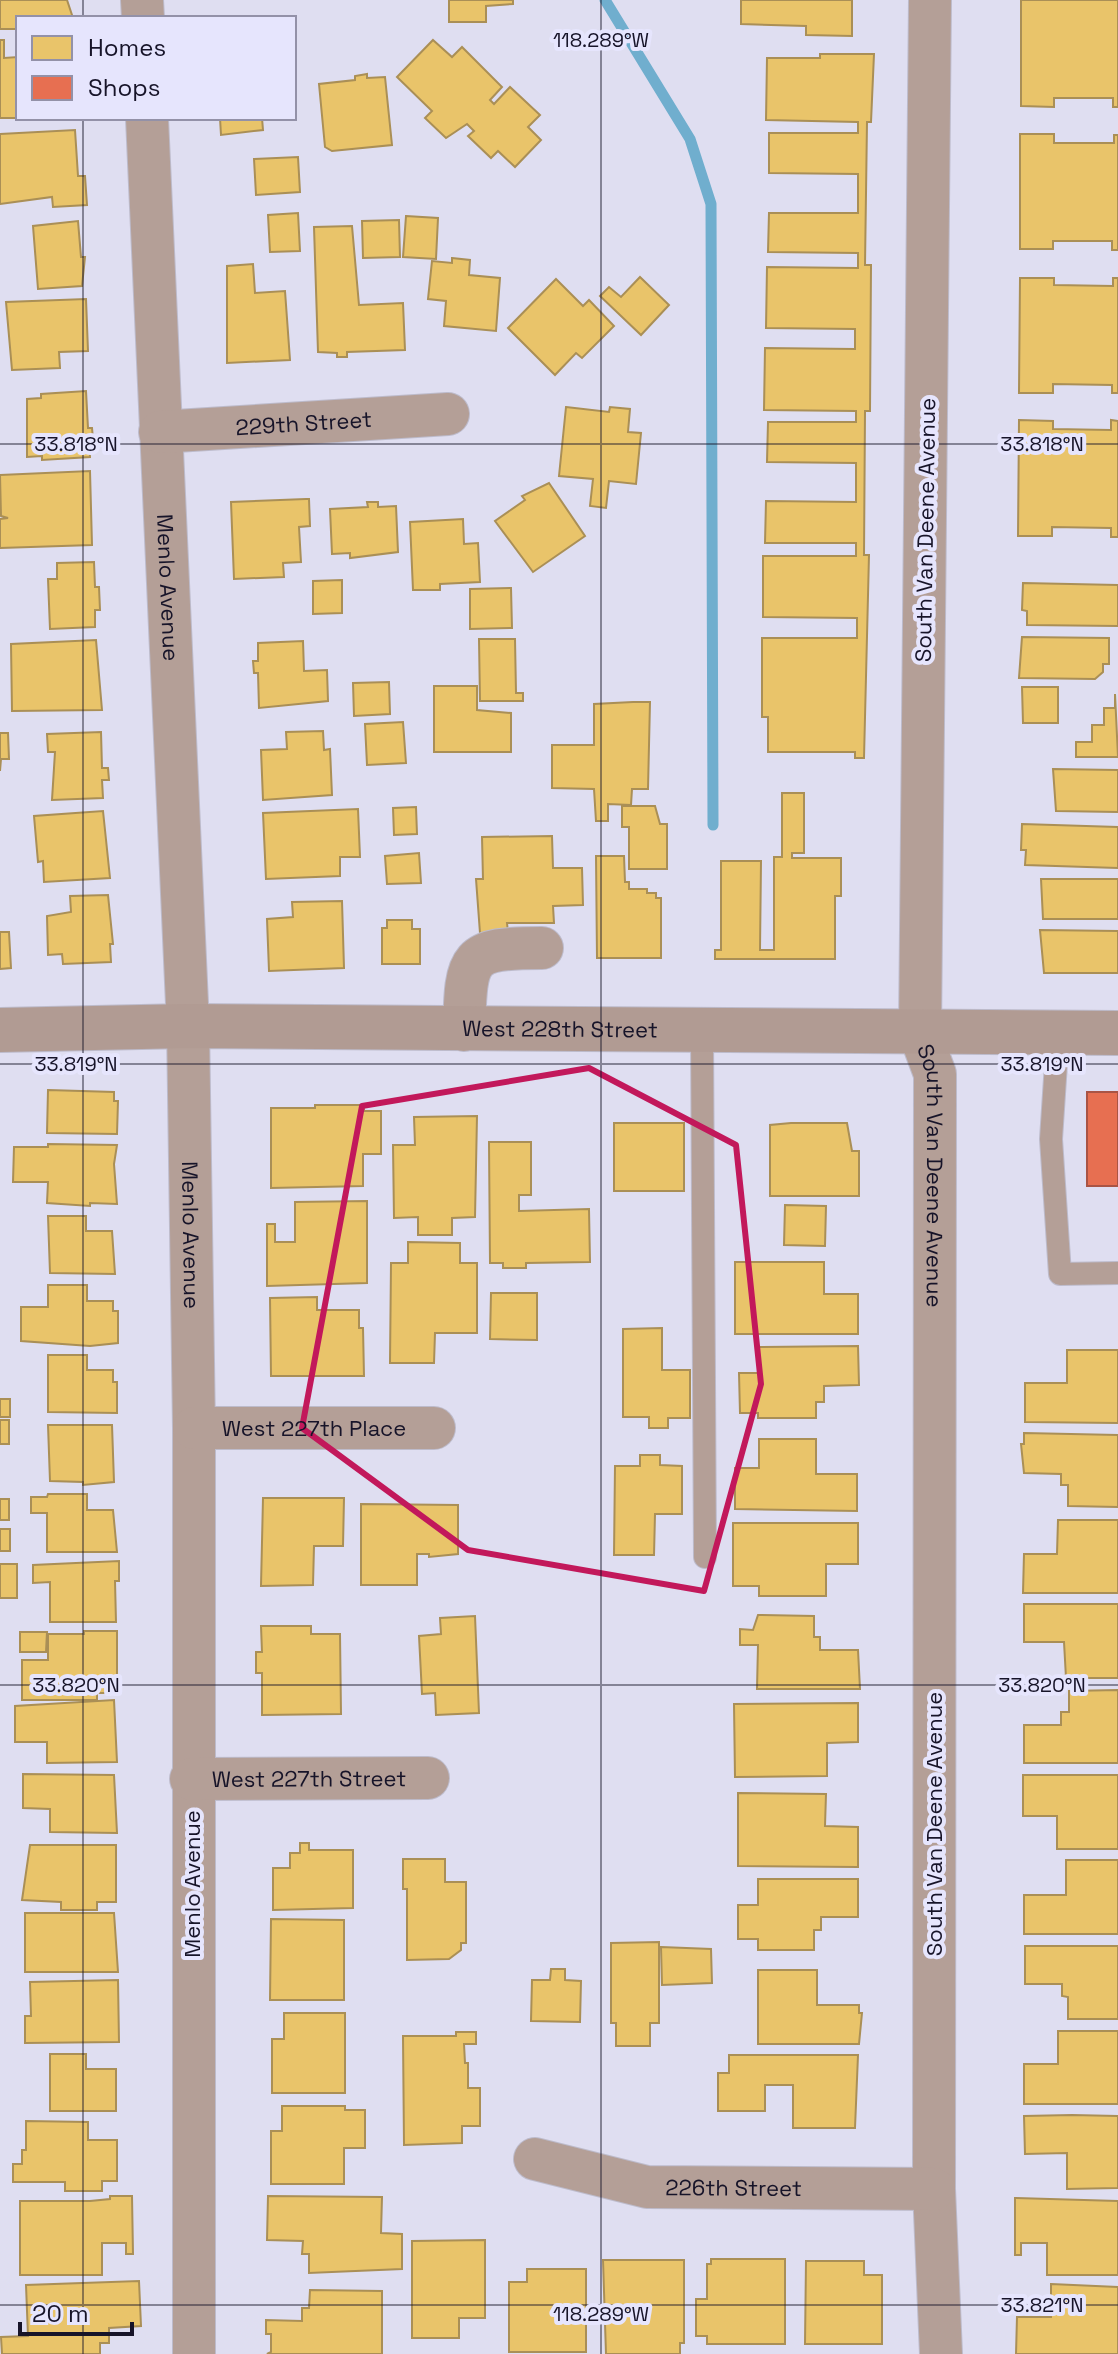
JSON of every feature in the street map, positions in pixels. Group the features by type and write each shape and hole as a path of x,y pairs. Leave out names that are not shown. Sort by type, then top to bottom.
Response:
{"street":[{"name":"South Van Deene Avenue","path":"930,0 920,1034 935,1074 934,2189 941,2354"},
{"name":"Menlo Avenue","path":"147,120 188,1026 194,1428 191,1779 194,2354"},
{"name":"229th Street","path":"160,432 448,414"},
{"path":"464,1030 465,990 472,963 493,948 542,948"},
{"name":"West 228th Street","path":"0,1030 188,1026 920,1034 1118,1033"},
{"name":"West 227th Place","path":"194,1428 434,1428"},
{"name":"West 227th Street","path":"191,1779 428,1778"},
{"name":"226th Street","path":"535,2159 647,2187 934,2189"}],"lane":[{"path":"702,1032 705,1557"},
{"path":"1058,1033 1051,1139 1060,1274 1118,1273"}],"highlighted area":[{"path":"589,1068 736,1145 761,1384 704,1591 468,1550 302,1428 362,1106"}],"building: Homes":[{"path":"0,0 67,0 72,16 16,16 16,29 0,29"},
{"path":"449,0 513,0 513,4 486,6 486,22 449,22"},
{"path":"741,0 852,0 852,36 806,35 806,26 741,24"},
{"path":"1021,0 1118,0 1118,107 1113,107 1113,98 1054,98 1054,107 1021,106"},
{"path":"0,40 4,40 4,58 16,57 16,118 0,118"},
{"path":"433,40 452,57 462,47 502,87 490,100 494,104 510,87 540,115 528,127 541,140 515,167 498,151 491,158 468,136 474,131 467,124 446,138 425,118 432,111 397,77"},
{"path":"820,54 874,54 871,122 867,122 865,265 871,265 870,411 865,411 864,555 869,555 864,758 855,758 855,752 768,752 768,717 762,717 762,638 857,638 857,618 763,617 763,556 856,556 856,543 765,543 766,501 856,502 856,463 767,462 768,422 856,422 856,411 764,410 765,348 855,349 855,329 766,328 767,267 858,268 858,253 768,252 769,213 858,213 858,174 769,173 769,133 858,133 858,122 766,120 767,58 820,58"},
{"path":"367,74 367,78 385,77 392,145 332,151 325,147 319,84 355,80 355,76"},
{"path":"220,120 262,120 263,130 221,135"},
{"path":"75,130 78,176 85,176 87,205 53,207 52,197 0,204 0,134"},
{"path":"1020,134 1054,134 1054,143 1114,143 1114,135 1118,135 1118,250 1112,250 1112,241 1053,241 1053,249 1020,249"},
{"path":"298,157 300,192 256,195 254,159"},
{"path":"298,213 300,251 270,252 268,215"},
{"path":"406,216 438,218 436,259 403,257"},
{"path":"399,220 400,257 363,258 362,221"},
{"path":"78,221 81,257 85,257 82,286 38,289 33,226"},
{"path":"352,226 359,305 403,303 405,350 347,352 347,357 318,352 314,227"},
{"path":"452,258 470,260 469,275 500,278 496,331 444,326 446,301 428,299 432,261 452,263"},
{"path":"253,264 255,293 285,291 290,360 227,363 227,266"},
{"path":"640,277 669,305 641,335 600,296 609,287 621,297"},
{"path":"1020,278 1054,278 1054,285 1113,286 1113,278 1118,278 1118,393 1112,393 1112,385 1053,384 1053,393 1019,393"},
{"path":"556,279 583,306 589,300 614,326 582,358 576,353 555,375 508,328"},
{"path":"86,299 88,351 59,352 60,368 12,370 6,302"},
{"path":"86,391 88,428 92,428 93,439 89,440 90,457 42,460 42,456 27,457 27,399 41,398 41,394"},
{"path":"566,407 609,412 610,407 630,409 628,432 641,433 636,484 609,481 606,508 590,506 593,479 559,476"},
{"path":"1019,420 1053,421 1053,429 1111,430 1111,420 1118,421 1118,537 1111,537 1111,528 1052,527 1052,536 1018,536"},
{"path":"90,471 92,545 0,548 0,519 8,518 1,516 0,475"},
{"path":"549,483 585,536 533,572 495,521 525,500 522,496"},
{"path":"309,499 310,526 299,527 301,562 283,563 284,577 234,579 231,502"},
{"path":"367,502 378,502 378,507 396,506 398,552 350,558 350,553 332,554 330,509 368,507"},
{"path":"463,519 464,544 478,543 480,582 440,584 440,590 413,590 410,522"},
{"path":"94,562 100,610 95,610 95,627 50,629 48,579 57,579 57,563"},
{"path":"342,580 342,613 313,614 313,581"},
{"path":"1023,583 1118,585 1118,626 1027,625 1027,611 1022,610"},
{"path":"511,588 512,628 470,629 470,589"},
{"path":"1022,637 1109,638 1109,664 1103,664 1103,672 1095,679 1019,678"},
{"path":"479,639 515,639 516,693 523,693 523,701 480,701"},
{"path":"96,640 102,710 12,711 11,644"},
{"path":"303,641 304,671 327,670 328,701 259,708 258,673 254,673 253,661 258,661 258,643"},
{"path":"389,682 390,714 354,716 353,683"},
{"path":"434,686 477,686 477,710 511,713 511,752 434,752"},
{"path":"1022,687 1058,687 1058,723 1023,723"},
{"path":"1115,694 1118,757 1076,757 1076,742 1092,742 1092,725 1104,725 1104,708 1115,708"},
{"path":"650,702 648,789 632,789 631,805 608,804 608,821 596,821 594,789 552,788 552,745 594,745 594,704"},
{"path":"403,722 406,763 367,765 365,724"},
{"path":"323,731 324,750 330,749 332,795 263,800 261,750 287,749 286,732"},
{"path":"101,732 102,768 108,768 109,780 102,780 103,798 52,800 55,752 48,752 47,734"},
{"path":"0,733 8,733 9,759 1,759 0,771"},
{"path":"1053,769 1118,770 1118,812 1056,811"},
{"path":"782,793 804,793 804,853 792,853 792,858 841,858 841,896 835,896 835,959 715,959 715,950 721,950 721,861 761,861 760,950 774,950 774,857 782,857"},
{"path":"622,806 655,806 660,824 667,824 667,869 629,869 629,827 622,827"},
{"path":"416,807 417,834 394,835 393,808"},
{"path":"358,809 360,857 340,857 340,876 266,879 263,813"},
{"path":"103,811 110,878 44,882 43,861 38,862 34,816"},
{"path":"1022,824 1118,827 1118,868 1025,865 1026,850 1021,850"},
{"path":"552,836 553,868 582,868 583,905 553,906 554,923 507,923 508,932 480,933 476,879 483,879 482,837"},
{"path":"419,853 421,883 387,884 385,856"},
{"path":"596,856 624,856 625,882 629,882 629,889 647,889 647,893 656,893 656,898 661,898 661,958 597,958"},
{"path":"1041,879 1118,879 1118,919 1043,919"},
{"path":"108,895 113,944 110,944 111,962 63,964 62,954 48,955 47,916 71,912 70,896"},
{"path":"342,901 344,968 269,971 267,919 293,917 292,902"},
{"path":"387,920 412,920 412,929 420,929 420,964 382,964 382,928 387,928"},
{"path":"1040,930 1118,931 1118,973 1044,973"},
{"path":"0,932 9,932 11,968 0,969"},
{"path":"48,1090 114,1092 114,1101 118,1101 117,1134 47,1133"},
{"path":"315,1105 364,1105 364,1111 381,1111 381,1154 363,1154 363,1186 271,1188 271,1108 315,1108"},
{"path":"477,1116 475,1217 452,1218 452,1235 418,1235 418,1217 394,1218 393,1145 415,1145 414,1117"},
{"path":"614,1123 684,1123 684,1191 614,1191"},
{"path":"847,1123 852,1151 859,1151 859,1196 770,1196 770,1125"},
{"path":"489,1142 531,1142 531,1195 519,1195 519,1211 589,1209 590,1262 526,1263 526,1268 503,1268 503,1263 490,1263"},
{"path":"48,1144 117,1145 114,1164 117,1204 47,1203 48,1182 13,1182 14,1147 48,1147"},
{"path":"367,1201 367,1283 267,1286 267,1224 275,1224 275,1242 295,1242 295,1202"},
{"path":"785,1205 826,1206 825,1246 784,1245"},
{"path":"48,1216 86,1216 86,1231 112,1231 115,1274 50,1273"},
{"path":"408,1242 460,1243 460,1263 477,1263 477,1333 435,1333 434,1363 390,1363 391,1263 408,1263"},
{"path":"735,1262 824,1262 824,1294 858,1294 858,1334 735,1334"},
{"path":"48,1285 87,1285 87,1301 113,1301 113,1311 118,1311 118,1343 90,1346 21,1341 21,1307 48,1307"},
{"path":"491,1293 537,1293 537,1340 490,1339"},
{"path":"317,1297 317,1310 359,1310 359,1328 363,1328 364,1376 271,1376 270,1298"},
{"path":"662,1328 662,1370 690,1370 690,1418 668,1418 668,1428 649,1428 649,1417 623,1417 623,1329"},
{"path":"858,1346 859,1385 824,1386 824,1402 816,1402 816,1418 758,1418 758,1413 740,1413 739,1373 758,1373 758,1347"},
{"path":"1067,1350 1118,1350 1118,1423 1025,1422 1025,1383 1067,1383"},
{"path":"48,1355 87,1355 87,1370 113,1370 113,1382 117,1382 117,1413 48,1412"},
{"path":"0,1399 10,1399 10,1417 0,1417"},
{"path":"0,1420 9,1420 9,1444 0,1444"},
{"path":"48,1425 112,1425 114,1482 83,1485 83,1482 50,1481"},
{"path":"1024,1433 1118,1435 1118,1507 1068,1506 1068,1485 1061,1485 1061,1474 1024,1473 1021,1444 1024,1444"},
{"path":"759,1439 816,1439 816,1474 857,1474 857,1511 735,1509 735,1468 759,1468"},
{"path":"640,1455 660,1455 660,1465 682,1466 682,1514 655,1514 654,1555 614,1555 615,1466 640,1466"},
{"path":"48,1494 87,1494 87,1510 113,1510 117,1552 47,1552 47,1513 31,1513 31,1497 47,1497"},
{"path":"263,1498 344,1498 343,1546 314,1546 313,1585 261,1586"},
{"path":"0,1499 9,1499 9,1520 0,1520"},
{"path":"361,1504 458,1505 458,1554 429,1557 429,1554 417,1554 417,1585 361,1585"},
{"path":"1058,1520 1118,1520 1118,1593 1023,1593 1024,1554 1057,1554"},
{"path":"733,1523 858,1523 858,1564 826,1564 826,1596 759,1596 759,1586 733,1586"},
{"path":"0,1529 10,1529 10,1551 0,1551"},
{"path":"119,1561 119,1581 115,1581 116,1622 50,1622 50,1582 33,1583 33,1565"},
{"path":"0,1564 17,1564 17,1598 0,1598"},
{"path":"1024,1604 1118,1604 1118,1678 1066,1678 1064,1642 1024,1642"},
{"path":"758,1615 814,1616 814,1637 820,1637 820,1650 858,1650 860,1689 757,1689 758,1645 740,1645 740,1629 753,1630"},
{"path":"475,1616 479,1713 436,1715 435,1693 422,1694 419,1636 441,1634 440,1618"},
{"path":"261,1626 311,1626 311,1634 340,1634 341,1714 262,1715 262,1673 256,1673 256,1652 262,1652"},
{"path":"84,1631 117,1631 117,1693 97,1693 97,1700 22,1700 22,1660 48,1660 48,1634 84,1634"},
{"path":"20,1632 47,1632 46,1652 20,1652"},
{"path":"1118,1690 1118,1763 1024,1763 1024,1725 1061,1725 1061,1712 1069,1712 1069,1691"},
{"path":"114,1700 117,1762 47,1763 47,1742 15,1742 15,1706"},
{"path":"858,1703 858,1742 827,1743 827,1776 735,1777 734,1704"},
{"path":"23,1774 114,1775 117,1833 50,1832 50,1809 23,1808"},
{"path":"1023,1775 1118,1775 1118,1849 1057,1849 1057,1816 1023,1816"},
{"path":"738,1793 826,1794 825,1826 858,1827 858,1867 738,1866"},
{"path":"300,1843 309,1843 309,1850 353,1850 353,1908 273,1910 273,1868 290,1868 290,1853 300,1853"},
{"path":"30,1845 116,1845 116,1902 97,1902 97,1910 61,1910 61,1902 22,1900"},
{"path":"403,1859 445,1859 445,1882 466,1882 466,1943 461,1943 461,1950 449,1959 407,1960 407,1889 403,1889"},
{"path":"1066,1860 1118,1860 1118,1934 1024,1934 1024,1895 1066,1895"},
{"path":"758,1879 858,1879 858,1917 821,1917 821,1930 814,1930 814,1950 758,1950 758,1939 738,1939 738,1905 758,1905"},
{"path":"25,1913 114,1913 118,1972 25,1972"},
{"path":"271,1919 344,1920 344,2000 270,2000"},
{"path":"659,1942 659,2023 650,2023 650,2046 616,2046 616,2023 611,2023 611,1943"},
{"path":"1025,1946 1118,1946 1118,2019 1068,2019 1068,1997 1062,1996 1062,1984 1025,1984"},
{"path":"661,1947 711,1949 712,1983 662,1985"},
{"path":"551,1969 565,1969 565,1980 581,1981 580,2022 531,2021 532,1980 550,1980"},
{"path":"758,1970 817,1970 817,2005 859,2005 859,2013 862,2013 859,2044 758,2044"},
{"path":"118,1980 119,2042 25,2043 25,2016 31,2016 30,1982"},
{"path":"284,2013 345,2013 345,2093 272,2093 272,2039 284,2039"},
{"path":"1058,2031 1118,2031 1118,2104 1024,2104 1024,2064 1058,2064"},
{"path":"456,2032 476,2032 476,2044 464,2044 468,2088 480,2088 480,2126 462,2126 462,2143 404,2145 403,2036 456,2036"},
{"path":"50,2054 86,2054 86,2069 116,2069 116,2111 50,2111"},
{"path":"729,2055 858,2055 855,2128 793,2128 793,2085 765,2085 765,2111 718,2111 718,2073 729,2073"},
{"path":"282,2106 345,2106 345,2110 365,2110 365,2148 344,2148 344,2184 271,2184 271,2131 282,2131"},
{"path":"1024,2116 1118,2116 1118,2188 1067,2189 1067,2153 1025,2154"},
{"path":"26,2121 88,2122 88,2140 117,2140 117,2181 102,2181 102,2191 65,2191 65,2182 13,2182 13,2164 22,2164 22,2150 26,2150"},
{"path":"110,2196 132,2196 133,2254 126,2254 126,2243 102,2243 102,2275 20,2275 20,2201 90,2201 110,2199"},
{"path":"268,2196 382,2197 381,2233 402,2234 402,2269 309,2273 309,2254 302,2254 303,2241 267,2240"},
{"path":"1015,2198 1118,2201 1118,2275 1047,2275 1047,2243 1021,2243 1021,2255 1015,2255"},
{"path":"485,2240 485,2318 459,2318 459,2338 412,2338 412,2241"},
{"path":"711,2259 785,2259 785,2344 707,2344 707,2336 696,2336 696,2299 707,2299 707,2264 711,2264"},
{"path":"603,2260 684,2260 684,2343 680,2343 680,2354 606,2354"},
{"path":"806,2261 864,2261 864,2275 882,2275 882,2344 805,2344"},
{"path":"527,2269 586,2269 586,2352 509,2352 509,2282 527,2282"},
{"path":"139,2281 141,2326 109,2328 109,2343 100,2343 100,2354 2,2354 1,2337 28,2336 26,2285"},
{"path":"1051,2284 1118,2287 1118,2354 1016,2354 1017,2317 1051,2317"},
{"path":"310,2290 382,2291 382,2354 267,2354 271,2352 271,2334 266,2334 266,2320 302,2321 302,2308 309,2308"}],"building: Shops":[{"path":"1087,1092 1118,1092 1118,1186 1087,1186"}],"waterway":[{"path":"605,0 690,139 711,204 713,825"}]}
